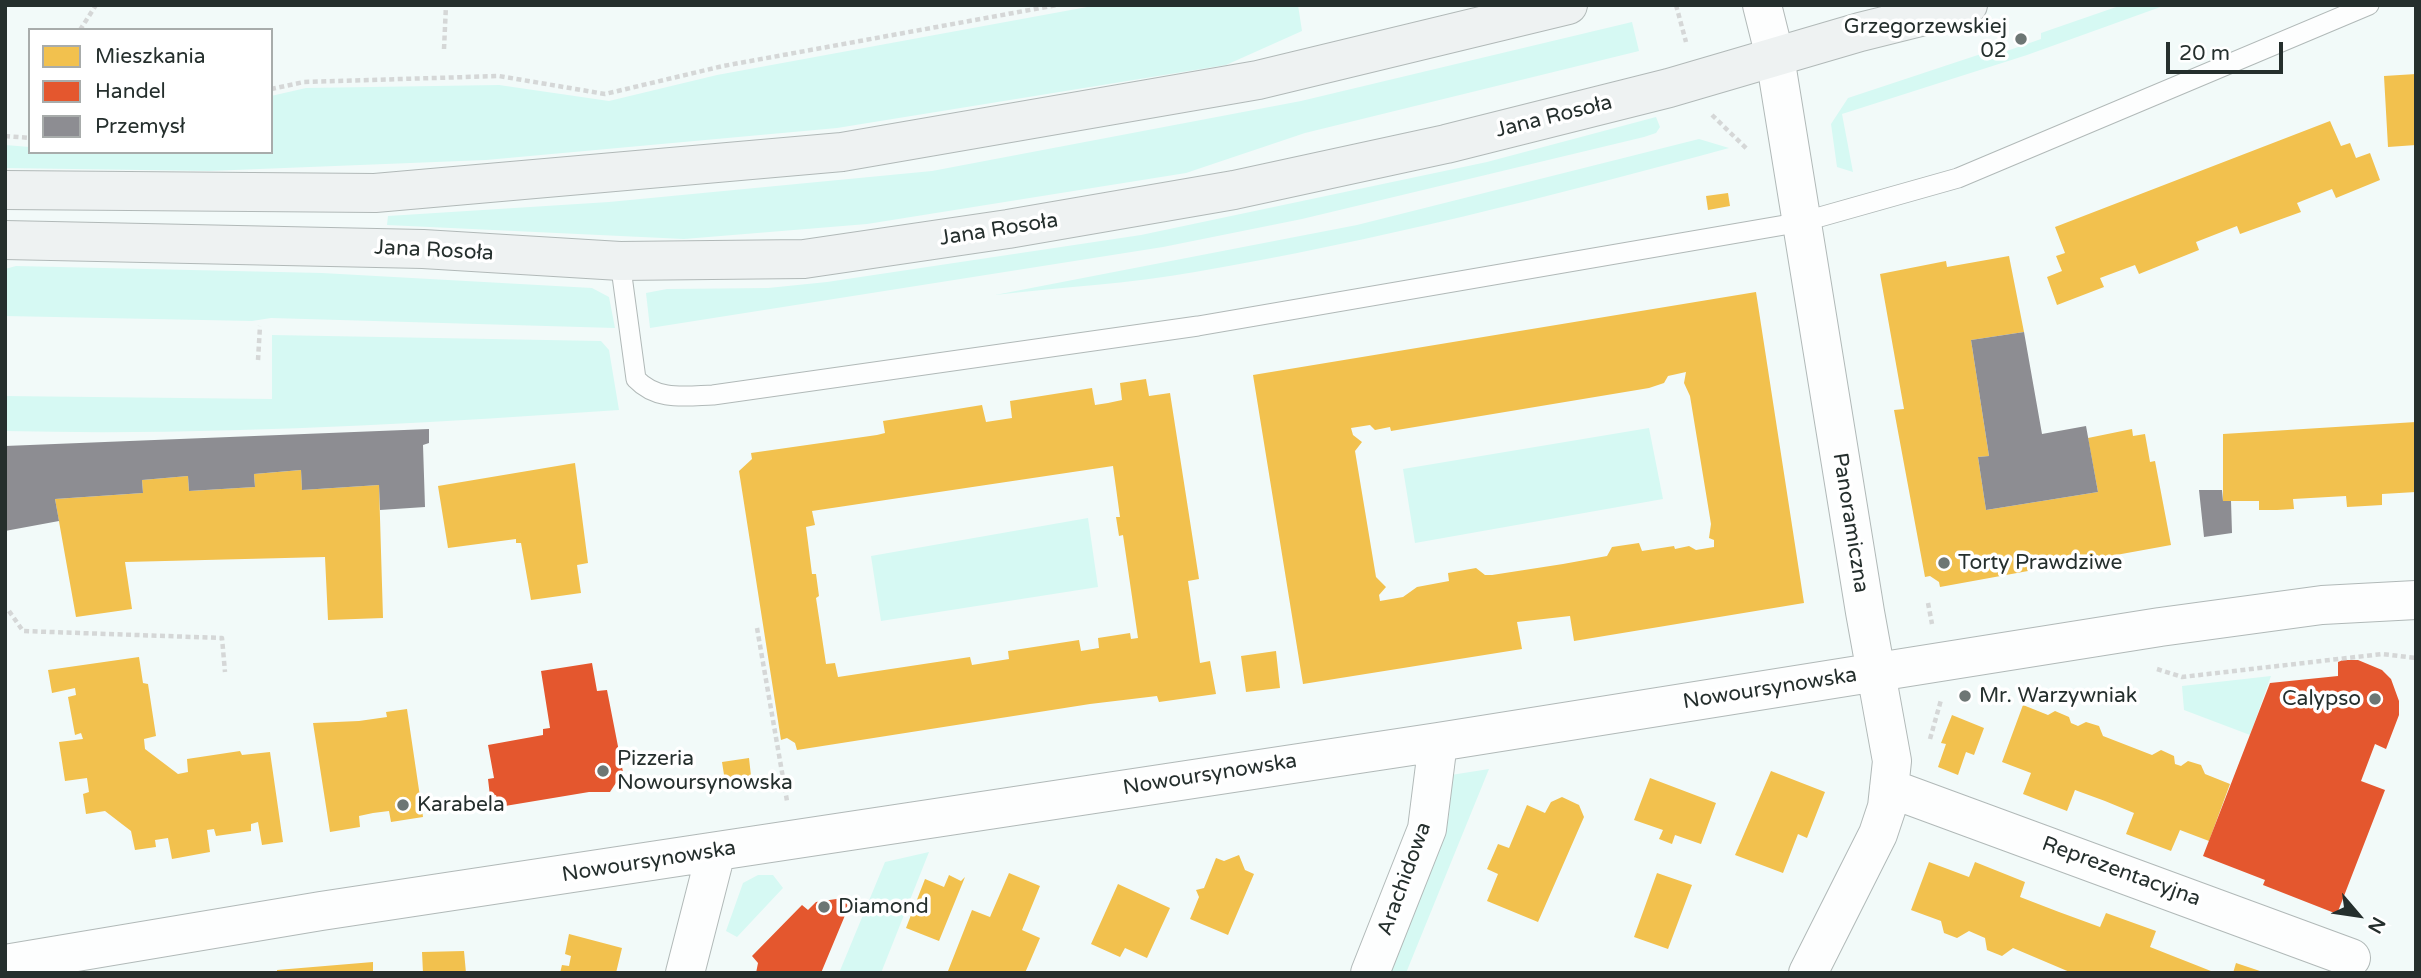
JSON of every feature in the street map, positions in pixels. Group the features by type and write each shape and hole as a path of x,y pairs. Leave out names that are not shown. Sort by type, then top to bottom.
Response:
{"main road":[{"path":"5,190 375,192 842,152 1258,80 1568,5"},
{"name":"Jana Rosoła","path":"5,240 423,249 620,261 804,259 1008,229 1207,194 1446,144 1669,88 1968,5"}],"street":[{"name":"Panoramiczna","path":"1762,5 1775,57 1865,612 1892,761 1887,807 1878,834 1808,973"},
{"name":"Nowoursynowska","path":"5,964 321,911 1251,768 1438,742 1877,672 2309,607 2416,600"},
{"name":"Arachidowa","path":"1370,973 1427,829 1438,742"},
{"name":"Reprezentacyjna","path":"1889,788 2351,958"},
{"path":"685,973 716,852"}],"lane":[{"path":"620,261 636,379 645,388 663,396 713,395 1198,326 1802,222 1958,178 2369,5"}],"path":[{"path":"81,28 96,5"},
{"path":"444,49 446,5"},
{"path":"273,89 304,82 499,76 605,94 723,66 1057,5"},
{"path":"1676,5 1686,44"},
{"path":"1707,109 1749,152"},
{"path":"5,135 28,138"},
{"path":"258,360 260,326"},
{"path":"9,611 23,631 222,638 225,672"},
{"path":"757,628 784,783"},
{"path":"1931,736 1944,690"}],"green space":[{"path":"1098,5 1298,5 1302,31 1226,65 837,128 486,160 209,171 5,168 5,145 28,147 28,154 273,154 273,96 306,88 499,85 609,101 717,75"},
{"path":"2122,5 2166,5 2027,55 1842,114 1853,172 1837,167 1831,124 1848,98 2002,47 2004,52 2041,39 2041,33"},
{"path":"1632,22 1639,51 1305,133 1186,173 867,224 684,239 387,225 388,216 609,202 932,171 1301,101"},
{"path":"1656,117 1660,127 1656,133 1644,137 1302,219 1163,247 650,328 646,293 667,289 768,288 827,282 1141,235 1487,162"},
{"path":"1699,139 1729,148 1397,232 1262,260 1170,276 995,295 1357,225"},
{"path":"16,266 322,273 592,288 609,297 615,328 271,318 252,321 5,316 5,269"},
{"path":"272,335 601,341 609,350 619,410 312,428 159,432 5,431 5,396 272,399"},
{"path":"1649,428 1663,499 1415,543 1403,469"},
{"path":"1088,518 1098,587 881,621 871,556"},
{"path":"2271,676 2250,735 2184,710 2182,686"},
{"path":"1489,769 1406,973 1388,973 1440,848 1449,816 1451,775"},
{"path":"929,852 881,973 839,973 885,862"},
{"path":"758,875 773,875 783,888 737,937 726,931 743,883"}],"building: Mieszkania":[{"path":"2416,74 2416,145 2388,147 2384,76"},
{"path":"2330,121 2341,146 2350,143 2356,158 2370,153 2380,180 2336,198 2332,189 2297,203 2301,212 2240,234 2237,226 2196,242 2199,250 2139,274 2135,265 2100,278 2104,287 2057,305 2047,277 2062,271 2056,256 2065,253 2055,227"},
{"path":"1728,193 1730,206 1708,210 1706,196"},
{"path":"2009,256 2024,332 1971,340 1989,456 1978,457 1986,510 2098,492 2088,438 2132,429 2133,436 2145,434 2150,462 2155,461 2171,545 1940,587 1939,582 1930,576 1925,577 1894,410 1904,409 1880,274 1946,261 1947,267"},
{"path":"1756,292 1804,603 1574,641 1570,616 1517,622 1522,649 1303,684 1253,375","holes":["1686,372 1684,383 1690,396 1711,524 1709,538 1714,540 1714,547 1696,550 1689,546 1675,549 1674,546 1642,551 1639,543 1612,547 1607,556 1492,575 1485,575 1476,568 1448,573 1449,581 1417,587 1403,597 1380,601 1379,595 1386,587 1376,577 1355,451 1362,442 1353,435 1351,428 1370,425 1375,430 1390,427 1391,431 1649,388 1664,383 1668,376"]},
{"path":"1146,379 1149,396 1170,393 1199,579 1188,581 1200,663 1210,661 1216,694 1159,702 1157,696 1090,704 797,750 795,743 787,738 781,740 739,471 752,459 751,453 877,435 885,433 883,421 982,405 986,422 1012,418 1010,401 1092,388 1095,405 1108,403 1122,400 1120,383","holes":["1113,466 1120,517 1116,517 1119,536 1123,535 1138,638 1131,639 1130,633 1098,638 1099,648 1081,651 1079,640 1008,651 1009,659 972,665 970,657 838,677 835,663 826,664 816,598 819,596 816,574 812,574 806,527 815,525 812,511"]},
{"path":"2416,422 2416,492 2382,494 2382,505 2347,507 2346,496 2293,499 2294,509 2277,510 2259,510 2259,501 2223,501 2223,434"},
{"path":"575,463 588,563 577,565 581,593 531,600 521,543 516,543 516,539 448,548 438,486"},
{"path":"301,470 302,490 379,485 383,618 328,620 325,557 125,562 132,609 76,617 55,499 143,493 142,480 188,476 189,491 255,487 254,474"},
{"path":"1276,651 1280,688 1246,692 1241,656"},
{"path":"139,657 143,683 148,684 156,736 144,739 145,749 178,774 188,772 187,759 240,751 242,755 270,752 283,842 262,845 258,822 251,824 251,831 216,836 214,829 207,830 210,852 172,859 168,838 155,840 156,847 135,850 131,831 105,811 86,814 83,794 89,792 87,778 65,781 59,742 83,739 81,733 75,735 68,697 76,695 75,688 52,693 48,670"},
{"path":"2023,705 2048,715 2055,711 2069,717 2071,723 2078,726 2086,722 2099,726 2103,736 2152,755 2161,750 2174,756 2175,764 2181,766 2188,761 2201,765 2205,774 2230,784 2209,841 2180,830 2171,851 2126,834 2134,813 2105,801 2075,790 2067,811 2023,794 2031,773 2002,762"},
{"path":"407,709 423,817 391,822 389,811 373,813 359,816 360,827 330,832 313,723 387,717 386,712"},
{"path":"1952,715 1984,728 1974,755 1966,752 1958,775 1938,767 1946,744 1941,743"},
{"path":"749,758 751,776 725,781 722,762"},
{"path":"1771,771 1825,792 1807,838 1798,834 1783,873 1735,855"},
{"path":"1650,778 1716,803 1701,844 1675,835 1672,844 1659,839 1663,830 1634,820"},
{"path":"1562,797 1579,805 1584,817 1538,922 1487,901 1498,874 1487,869 1498,844 1509,848 1527,805 1545,813 1551,802"},
{"path":"1239,855 1245,870 1254,874 1228,935 1190,919 1199,897 1196,890 1204,888 1216,858 1224,861"},
{"path":"1929,862 1969,877 1975,862 2025,882 2020,897 2059,912 2100,927 2106,913 2156,931 2150,947 2216,973 2072,973 2013,948 2002,956 1987,950 1985,938 1969,931 1957,938 1944,933 1941,921 1911,910"},
{"path":"1009,873 1040,886 1022,930 1040,938 1025,973 948,971 972,910 990,917"},
{"path":"1657,873 1692,885 1668,949 1634,937"},
{"path":"949,875 961,881 965,877 939,941 906,928 925,879 944,887"},
{"path":"1118,884 1170,908 1147,958 1125,948 1120,957 1091,944"},
{"path":"569,934 622,948 616,973 560,973 562,965 569,966 571,956 565,954"},
{"path":"464,951 466,973 423,973 422,952"},
{"path":"373,962 373,973 277,973 277,970"},
{"path":"2236,963 2263,972 2263,973 2233,973"}],"building: Handel":[{"path":"2358,660 2382,670 2391,679 2399,701 2399,715 2386,749 2375,744 2361,781 2385,790 2337,914 2263,885 2265,880 2203,856 2270,683 2338,676 2338,662"},
{"path":"592,663 597,691 607,690 623,772 610,792 589,792 499,807 496,795 490,796 488,779 494,778 488,745 543,735 543,729 550,728 541,671"},
{"path":"843,898 851,901 821,973 756,973 758,963 752,956 802,905 808,910 816,902"}],"building: Przemysł":[{"path":"2024,332 2042,434 2086,426 2098,492 1986,510 1978,457 1989,456 1971,340"},
{"path":"429,429 429,443 423,445 425,507 380,510 379,485 302,490 301,470 254,474 255,487 189,491 188,476 142,480 143,493 55,499 59,521 5,531 5,446"},
{"path":"2199,490 2222,490 2223,501 2231,501 2232,533 2204,537"}],"place":[{"name":"Grzegorzewskiej 02","path":"2021,39"},
{"name":"Torty Prawdziwe","path":"1944,563"},
{"name":"Mr. Warzywniak","path":"1965,696"},
{"name":"Calypso","path":"2375,699"},
{"name":"Pizzeria Nowoursynowska","path":"603,771"},
{"name":"Karabela","path":"403,805"},
{"name":"Diamond","path":"824,907"}]}
